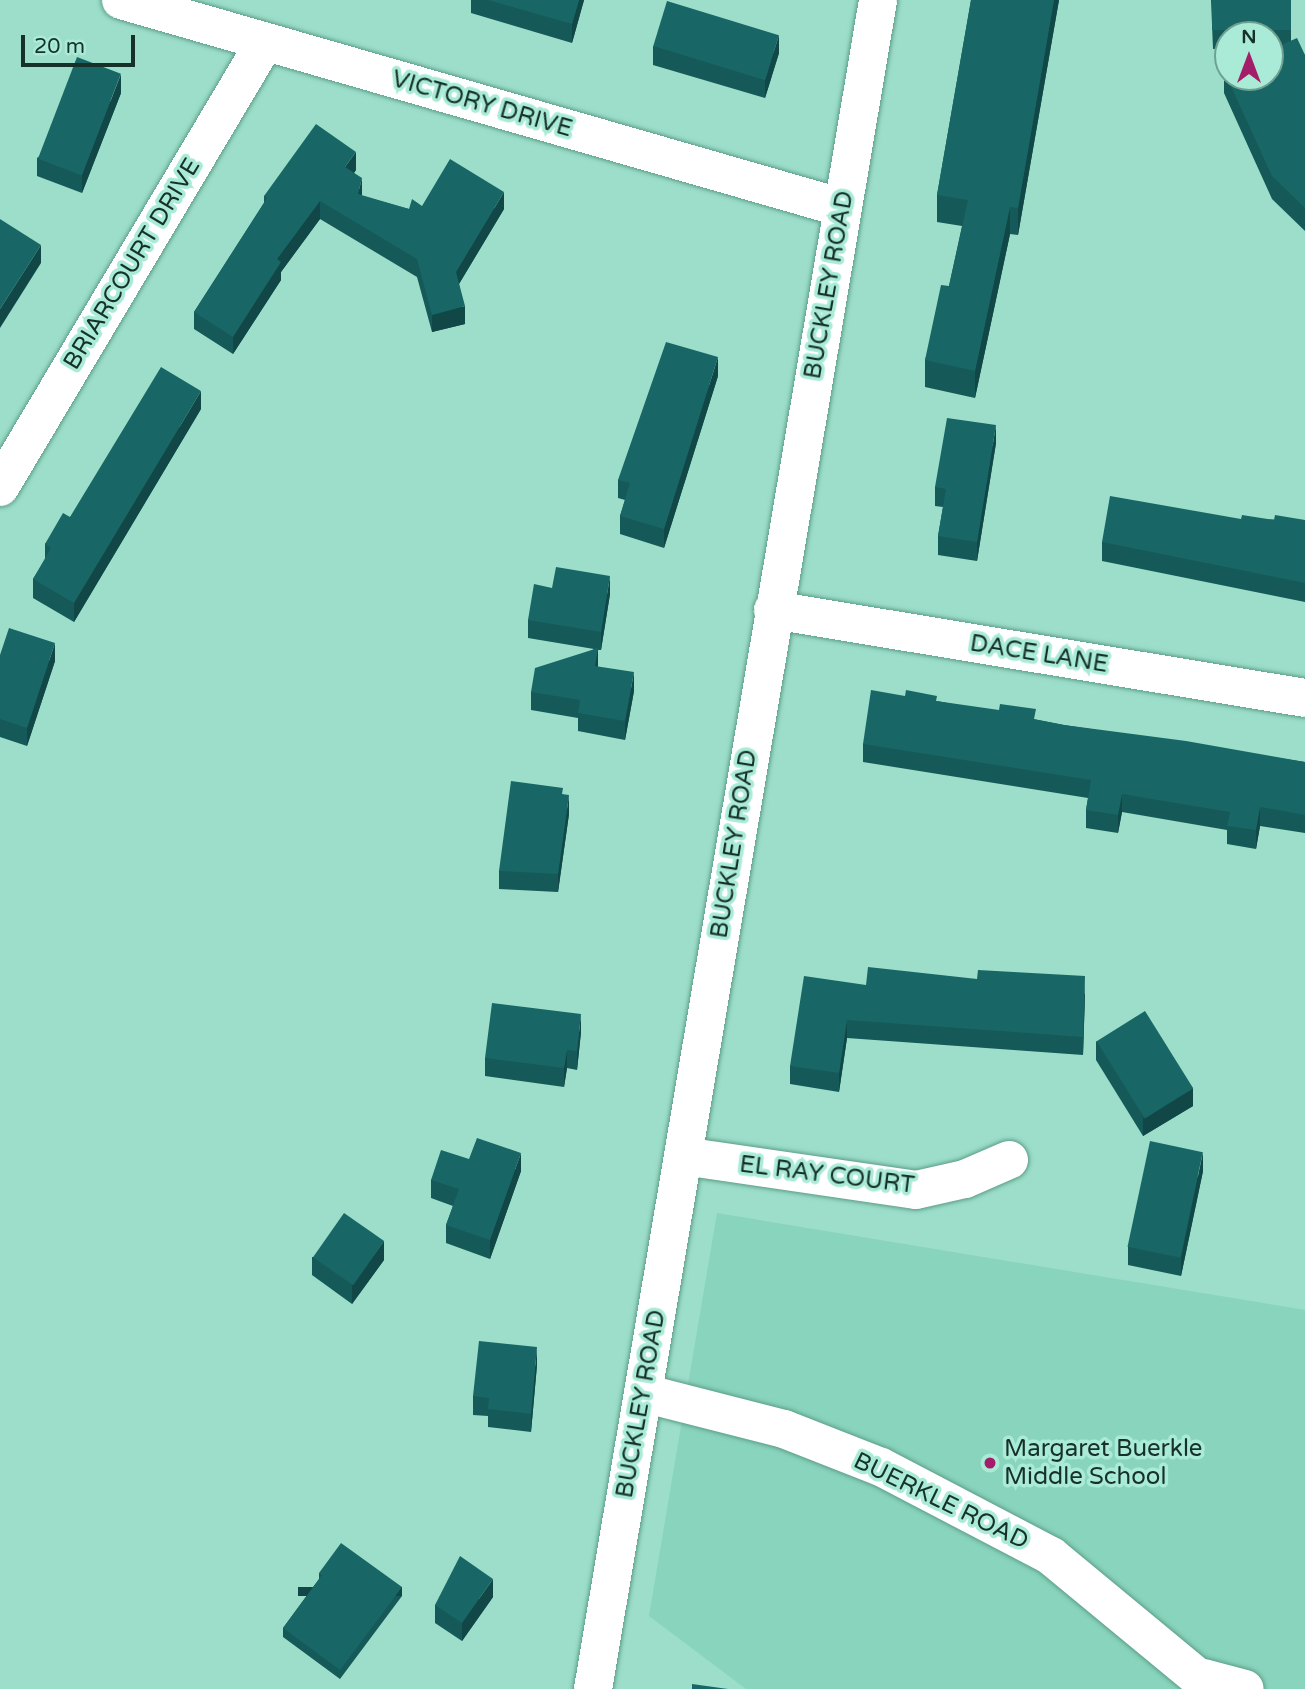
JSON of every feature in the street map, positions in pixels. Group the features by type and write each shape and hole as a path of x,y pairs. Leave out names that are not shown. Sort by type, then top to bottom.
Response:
{"street":[{"name":"VICTORY DRIVE","path":"121,0 843,208"},
{"name":"BUCKLEY ROAD","path":"593,1689 878,0"},
{"name":"BRIARCOURT DRIVE","path":"0,487 265,42"},
{"name":"DACE LANE","path":"773,610 1305,698"},
{"name":"EL RAY COURT","path":"682,1156 916,1190 965,1180 1009,1160"},
{"name":"BUERKLE ROAD","path":"643,1393 784,1429 881,1468 1051,1556 1208,1684 1245,1689"}],"shaded area":[{"name":"Margaret Buerkle Middle School","path":"717,1213 1305,1310 1305,1689 746,1689 649,1616"}],"building":[{"path":"488,0 579,0 572,24"},
{"path":"971,0 1054,0 1018,208 1010,207 975,371 925,360 941,285 949,286 968,200 937,195"},
{"path":"1212,0 1291,0 1291,30 1284,30 1284,21 1214,21 1212,30"},
{"path":"667,1 779,35 765,80 653,46"},
{"path":"1297,38 1305,55 1305,208 1272,176 1233,91 1284,91 1284,44"},
{"path":"77,57 121,74 82,176 38,159"},
{"path":"316,124 356,152 345,167 362,178 358,194 409,209 412,199 422,206 450,159 504,192 456,272 465,306 432,315 417,259 320,201 277,259 281,262 233,337 194,312 267,198 264,196"},
{"path":"0,219 41,245 0,309"},
{"path":"666,342 718,357 664,529 620,516 630,483 618,480"},
{"path":"161,367 201,391 74,603 33,579 51,548 45,544 63,513 70,517"},
{"path":"947,418 996,425 977,542 938,536 946,489 935,487"},
{"path":"1110,496 1241,519 1242,515 1274,520 1275,515 1305,520 1305,583 1102,542"},
{"path":"556,567 610,576 601,632 528,620 534,584 552,588"},
{"path":"9,628 55,643 27,728 0,719 0,655"},
{"path":"598,648 595,666 634,672 625,721 578,713 580,700 531,692 535,668"},
{"path":"871,690 905,696 906,690 937,696 936,701 999,710 1000,704 1036,709 1034,719 1064,725 1186,741 1305,762 1305,815 1260,807 1256,830 1227,826 1230,812 1122,794 1118,815 1086,810 1091,780 863,744"},
{"path":"511,781 563,788 562,794 569,795 558,874 499,871"},
{"path":"868,967 977,979 978,970 1085,976 1083,1037 847,1020 839,1073 790,1066 804,976 866,985"},
{"path":"492,1003 581,1014 577,1051 567,1050 564,1068 485,1058"},
{"path":"1145,1011 1193,1088 1145,1118 1097,1041"},
{"path":"477,1138 521,1153 490,1240 446,1225 459,1189 431,1180 441,1150 469,1159"},
{"path":"1150,1141 1203,1152 1180,1258 1128,1247"},
{"path":"344,1213 384,1241 353,1285 313,1257"},
{"path":"479,1341 537,1347 531,1414 488,1409 489,1398 473,1396"},
{"path":"341,1543 402,1587 340,1670 283,1628 322,1575 319,1573"},
{"path":"460,1556 493,1579 462,1623 435,1605"},
{"path":"692,1684 728,1689 692,1689"}],"place":[{"name":"Margaret Buerkle Middle School","path":"990,1463"}]}
